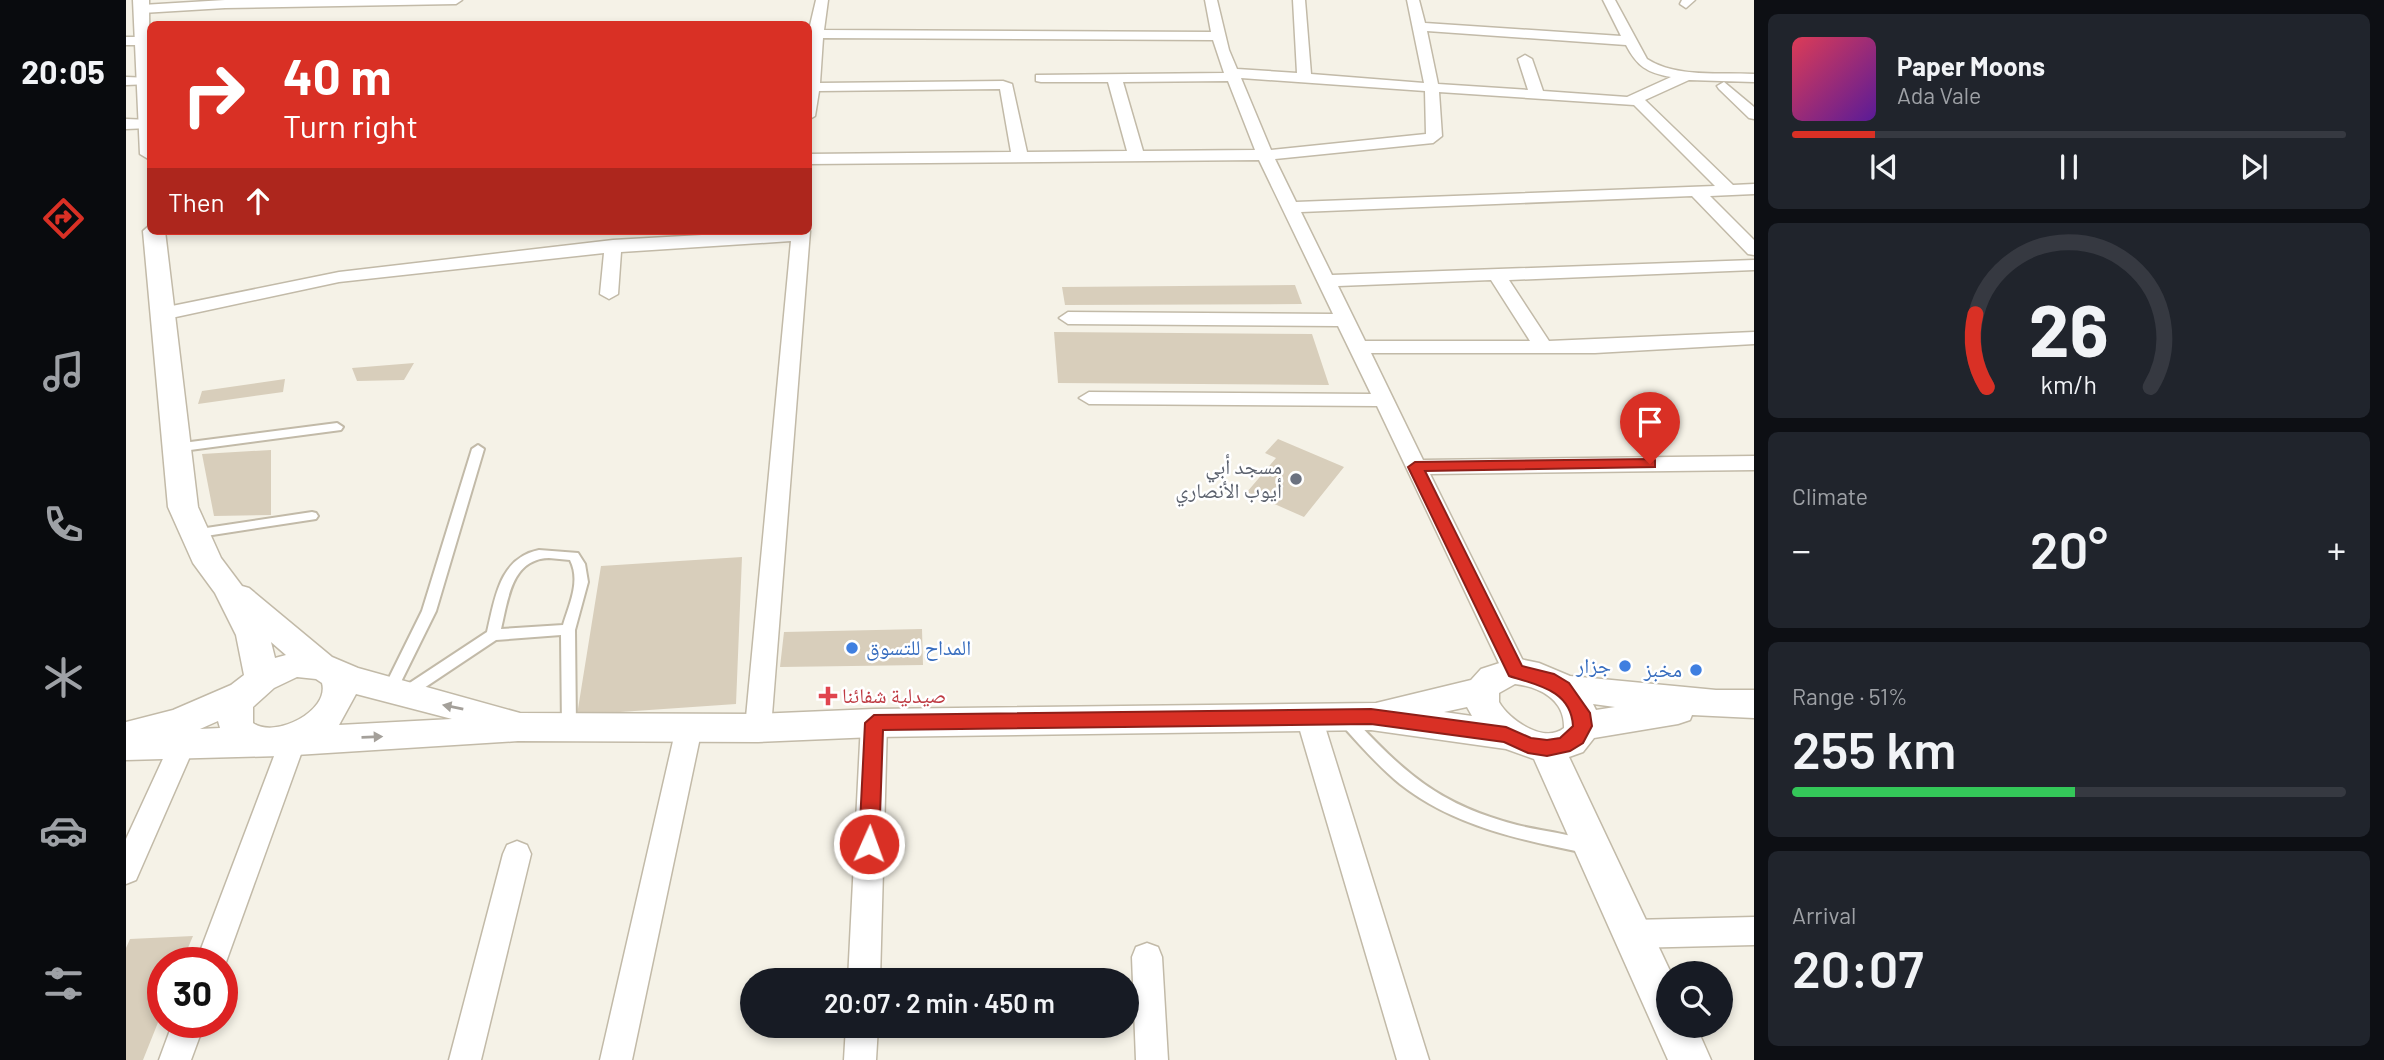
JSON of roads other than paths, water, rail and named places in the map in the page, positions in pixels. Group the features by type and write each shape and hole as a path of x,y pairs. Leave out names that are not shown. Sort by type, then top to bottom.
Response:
{"street":[{"path":"147,92 135,41 142,5 456,0"},
{"path":"812,97 813,43 822,0"},
{"path":"1211,0 1218,36 1265,155 1515,671"},
{"path":"1299,0 1304,78"},
{"path":"812,159 1265,155 1428,140 1434,136 1432,88 1413,0"},
{"path":"1609,0 1643,64 1688,75 1754,78"},
{"path":"1419,27 1629,41"},
{"path":"813,43 1218,36"},
{"path":"1525,59 1537,95"},
{"path":"1041,78 1233,75 1637,100 1688,75"},
{"path":"1114,77 1136,156"},
{"path":"126,81 146,81"},
{"path":"814,87 1003,85 1007,87 1020,157"},
{"path":"1724,86 1754,115"},
{"path":"1637,100 1729,190"},
{"path":"126,124 147,124"},
{"path":"1290,208 1754,189"},
{"path":"1697,192 1754,250"},
{"path":"158,235 162,314 183,507 208,564 226,587 257,648 252,687 235,714 236,723 246,737 276,742 303,735 332,713 341,696 342,687 328,669 226,587"},
{"path":"162,314 339,277 614,246 772,235"},
{"path":"758,728 801,235"},
{"path":"609,294 614,246"},
{"path":"1327,281 1754,265"},
{"path":"1496,274 1543,347"},
{"path":"1068,318 1345,320"},
{"path":"1358,347 1543,347 1754,338"},
{"path":"1089,398 1383,400"},
{"path":"1415,467 1754,463"},
{"path":"126,735 180,723 297,664 328,669 396,694 481,712 518,727"},
{"path":"1506,735 1485,712 1483,690 1490,679 1515,671 1540,676 1563,688 1716,704 1754,704"},
{"path":"126,746 276,742 518,727 758,728 874,723 1357,716 1506,735 1528,745 1547,748 1564,746 1576,738 1582,726 1581,713 1563,688"},
{"path":"1357,716 1483,690"},
{"path":"1582,726 1716,704"},
{"path":"1309,717 1413,1060"},
{"path":"864,968 874,723"},
{"path":"616,1060 689,728"},
{"path":"215,947 276,742"},
{"path":"126,871 182,745"},
{"path":"1547,748 1656,985"},
{"path":"465,1060 517,854"},
{"path":"1632,934 1754,931"},
{"path":"1147,957 1152,1060"},
{"path":"175,1060 183,1038"},
{"path":"860,1060 861,1038"},
{"path":"1680,1038 1690,1060"}],"lane":[{"path":"175,448 337,427"},
{"path":"396,694 429,611 478,449"},
{"path":"193,534 312,516"},
{"path":"493,635 512,568 525,558 537,554 574,556 581,564 583,575 568,630 569,728"},
{"path":"396,694 493,635 568,630"},
{"path":"1357,716 1413,786 1452,809 1504,830 1592,848"}],"place":[{"name":"مسجد أبي أيوب الأنصاري","path":"1296,479"},
{"name":"المداح للتسوق","path":"852,648"},
{"name":"جزار","path":"1625,666"},
{"name":"مخبز","path":"1696,670"},
{"name":"صيدلية شفائنا","path":"828,696"}]}
